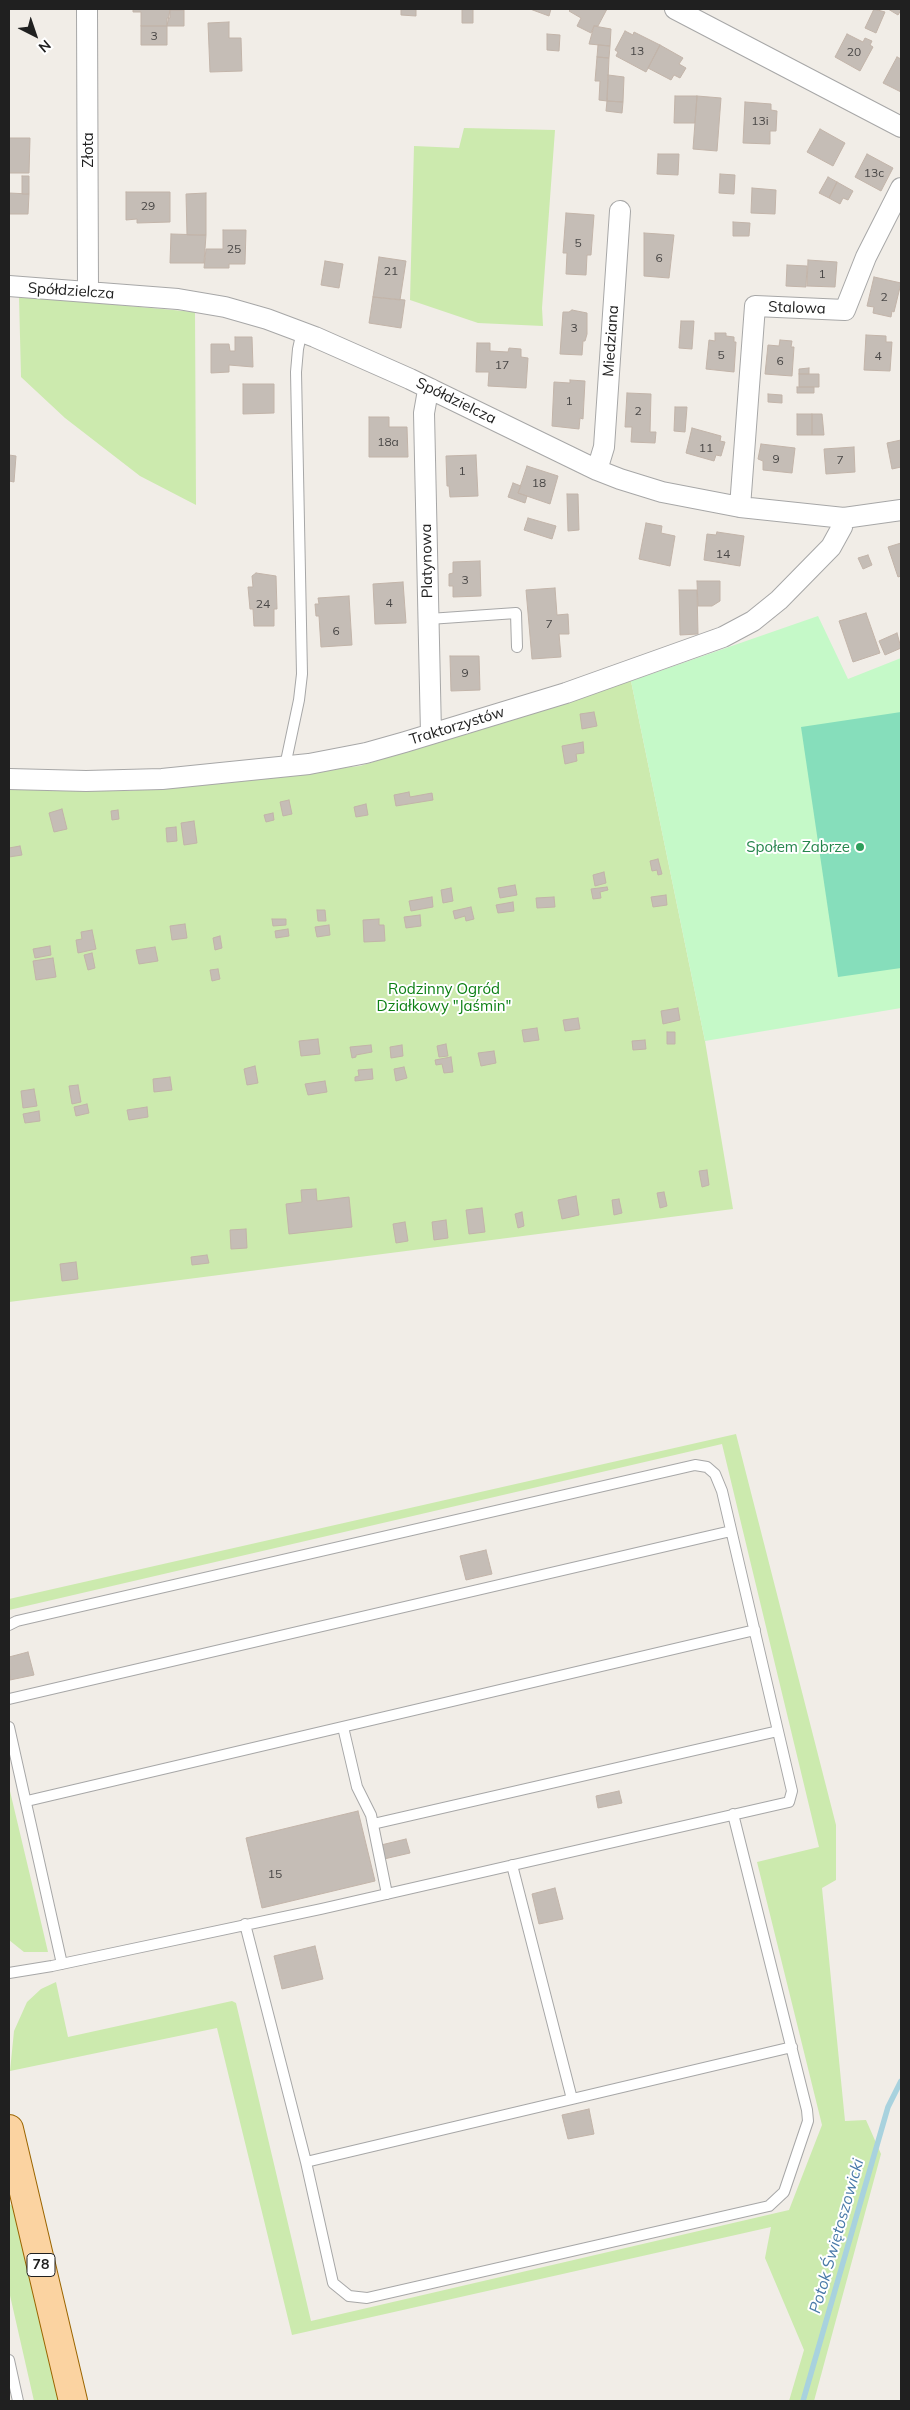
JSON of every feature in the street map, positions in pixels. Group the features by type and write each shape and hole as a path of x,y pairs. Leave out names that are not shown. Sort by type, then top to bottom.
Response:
{"main road":[{"name":"78","path":"9,2129 73,2401"}],"street":[{"name":"Złota","path":"87,9 88,292"},
{"path":"675,9 901,127"},
{"name":"Stalowa","path":"740,507 755,306 845,310 866,257 901,188"},
{"name":"Miedziana","path":"597,470 604,447 620,211"},
{"name":"Spółdzielcza","path":"9,286 200,302 248,313 302,331 430,389 597,470 662,492 740,507 844,518 901,510"},
{"name":"Platynowa","path":"430,389 424,413 431,734"},
{"name":"Traktorzystów","path":"9,779 146,780 285,766 358,754 566,693 740,629 753,621 772,606 831,547 840,532 844,518"}],"lane":[{"path":"285,766 299,700 302,674 296,366 302,331"},
{"path":"429,619 516,613 517,647"},
{"path":"9,1625 27,1619 695,1465 707,1467 715,1474 722,1491 792,1791 789,1802 387,1894 62,1964 9,1973"},
{"path":"9,1699 731,1531"},
{"path":"27,1802 755,1630"},
{"path":"9,1727 62,1964"},
{"path":"343,1727 357,1787 374,1824 387,1894"},
{"path":"374,1824 778,1730"},
{"path":"245,1924 306,2162 333,2283 349,2296 367,2298 769,2206 784,2192 808,2121 792,2047 734,1814"},
{"path":"512,1864 572,2099"},
{"path":"306,2162 792,2047"},
{"path":"9,2360 18,2401"}],"green space":[{"path":"464,128 555,130 542,308 543,326 478,323 410,300 414,146 459,148"},
{"path":"19,296 195,312 196,505 140,476 65,418 21,377"},
{"path":"818,616 848,679 901,658 901,1008 705,1041 631,681"},
{"name":"Rodzinny Ogród Działkowy \"Jaśmin\"","path":"631,681 705,1041 733,1209 9,1302 9,789 129,791 360,766"},
{"name":"Społem Zabrze","path":"901,712 901,968 838,977 801,727"},
{"path":"736,1434 836,1825 836,1880 822,1888 845,2121 866,2120 881,2154 814,2401 789,2401 804,2350 765,2258 771,2227 292,2335 217,2028 10,2071 14,2031 27,2002 41,1989 56,1982 68,2037 232,2001 236,2003 311,2321 789,2210 822,2125 757,1862 819,1847 722,1444 9,1610 9,1599"},
{"path":"9,1787 48,1952 24,1952 9,1940"},
{"path":"9,2203 18,2212 63,2401 34,2401 9,2291"}],"building":[{"path":"133,9 170,9 170,18 167,18 167,26 141,26 141,12 133,12"},
{"path":"401,9 416,9 416,16 401,15"},
{"path":"462,9 473,9 473,23 462,23"},
{"path":"530,9 551,9 549,16"},
{"path":"571,9 607,9 598,26 594,26 591,33 577,26 581,18 569,11"},
{"path":"874,9 885,12 876,33 865,28"},
{"path":"888,9 901,9 901,10 898,15"},
{"path":"170,10 184,10 184,26 167,26"},
{"path":"229,22 229,38 241,38 242,71 210,72 208,23"},
{"path":"141,26 167,26 167,45 141,45"},
{"path":"594,26 611,29 610,46 589,44"},
{"path":"625,31 633,35 634,32 660,45 646,72 616,56 618,52 615,50"},
{"path":"547,34 560,35 559,51 547,50"},
{"path":"847,34 863,42 865,38 872,41 870,45 873,47 860,71 835,57"},
{"path":"598,45 610,46 609,58 597,57"},
{"path":"660,45 683,58 679,64 686,68 680,78 674,75 671,80 648,68"},
{"path":"597,57 609,58 607,101 599,100 600,81 595,81"},
{"path":"897,57 901,59 901,92 883,83"},
{"path":"608,75 624,77 623,102 607,101"},
{"path":"675,96 697,96 695,123 674,123"},
{"path":"697,96 721,98 717,151 693,149"},
{"path":"607,101 623,102 622,113 606,111"},
{"path":"745,102 771,104 771,110 777,111 776,131 770,131 770,144 743,143"},
{"path":"820,129 845,143 833,166 807,152"},
{"path":"9,138 30,138 29,173 9,173"},
{"path":"658,154 679,154 678,175 657,174"},
{"path":"867,154 893,168 881,191 855,177"},
{"path":"720,174 735,175 734,194 719,193"},
{"path":"22,176 29,176 29,194 22,194"},
{"path":"828,177 837,182 829,198 819,193"},
{"path":"837,182 853,191 848,200 843,198 840,204 829,198"},
{"path":"752,188 776,190 775,214 751,213"},
{"path":"126,192 170,192 170,222 137,223 137,219 126,220"},
{"path":"9,193 29,194 28,214 9,214"},
{"path":"206,193 206,235 187,235 186,194"},
{"path":"566,213 594,215 591,255 587,255 586,275 566,274 567,253 563,253"},
{"path":"733,222 750,223 749,236 733,236"},
{"path":"223,230 246,230 245,264 229,264 229,268 204,268 206,249 223,249"},
{"path":"644,233 674,235 669,278 644,276"},
{"path":"171,234 206,235 204,263 170,263"},
{"path":"379,257 406,261 400,300 373,297"},
{"path":"808,260 837,262 835,287 807,286"},
{"path":"325,261 343,264 339,288 321,285"},
{"path":"787,265 807,266 806,287 786,286"},
{"path":"874,277 901,283 891,317 873,313 874,307 867,306"},
{"path":"373,297 405,300 401,328 369,323"},
{"path":"572,310 587,313 587,334 585,341 583,341 582,355 560,354 563,312"},
{"path":"681,321 694,321 692,349 679,348"},
{"path":"715,333 726,333 726,336 734,337 734,342 736,342 734,372 706,369 709,340 715,341"},
{"path":"866,335 886,336 886,342 892,342 890,371 864,370"},
{"path":"235,337 252,337 253,367 229,365 229,372 211,373 211,344 229,344 230,351 235,351"},
{"path":"780,340 792,341 791,347 794,347 792,376 765,374 768,345 779,346"},
{"path":"477,343 490,343 490,351 508,352 509,348 521,349 521,357 528,358 526,388 488,386 489,372 476,372"},
{"path":"809,368 809,374 799,374 799,369"},
{"path":"799,374 819,374 819,387 799,387"},
{"path":"570,380 585,381 583,419 580,418 579,429 552,426 554,382 570,383"},
{"path":"243,384 274,384 274,413 243,414"},
{"path":"797,387 814,387 814,393 797,393"},
{"path":"627,393 651,394 650,432 656,432 655,443 631,442 632,427 625,427"},
{"path":"768,394 782,395 782,403 768,402"},
{"path":"675,407 687,407 685,432 674,431"},
{"path":"797,414 812,414 812,435 797,435"},
{"path":"812,414 822,414 824,435 812,435"},
{"path":"369,417 389,417 389,427 407,427 408,457 369,457"},
{"path":"692,428 721,436 720,441 725,442 721,456 716,455 714,461 686,453"},
{"path":"901,440 901,467 892,469 887,443"},
{"path":"761,444 795,448 792,473 763,470 763,461 758,459"},
{"path":"854,447 855,472 826,474 824,449"},
{"path":"9,455 16,456 14,482 9,481"},
{"path":"476,455 478,496 450,497 449,486 447,486 446,456"},
{"path":"527,466 558,476 550,504 518,493"},
{"path":"513,483 521,486 518,493 527,496 525,503 508,497"},
{"path":"567,494 578,494 579,530 568,531"},
{"path":"528,518 556,526 552,539 524,530"},
{"path":"646,523 662,526 661,533 675,536 670,566 639,559"},
{"path":"717,532 744,536 740,566 704,560 707,534 716,535"},
{"path":"901,543 901,576 898,577 888,547"},
{"path":"868,555 872,565 863,569 858,558"},
{"path":"480,561 481,596 453,597 453,586 449,586 449,574 453,573 453,562"},
{"path":"256,573 276,576 277,609 274,609 274,626 254,626 253,609 250,609 248,587 253,587 252,576"},
{"path":"697,581 720,581 720,601 712,606 698,606"},
{"path":"403,582 406,623 375,624 373,584"},
{"path":"555,588 557,615 568,614 569,634 559,634 561,657 532,659 526,590"},
{"path":"679,590 697,590 698,634 680,635"},
{"path":"349,596 352,645 321,647 319,616 316,616 315,604 319,604 318,598"},
{"path":"866,613 880,653 853,662 839,621"},
{"path":"897,633 901,648 885,655 879,641"},
{"path":"450,656 479,656 480,690 451,691"},
{"path":"594,712 597,726 582,729 580,714"},
{"path":"583,742 584,753 576,754 577,761 565,764 562,746"},
{"path":"409,792 410,797 432,793 433,800 396,806 394,795"},
{"path":"289,800 292,814 283,816 280,802"},
{"path":"366,804 368,815 356,817 354,807"},
{"path":"62,809 67,829 54,832 49,813"},
{"path":"118,810 119,819 112,820 111,811"},
{"path":"273,813 274,820 266,822 264,815"},
{"path":"194,821 197,843 184,845 181,823"},
{"path":"176,827 177,841 167,842 166,828"},
{"path":"20,846 22,855 9,857 9,848"},
{"path":"658,859 662,874 658,875 657,870 652,871 650,861"},
{"path":"604,872 606,883 595,886 593,875"},
{"path":"515,885 517,895 500,898 498,888"},
{"path":"607,887 608,890 600,892 601,898 593,899 591,889"},
{"path":"451,888 453,901 443,903 441,890"},
{"path":"666,895 667,905 653,907 651,897"},
{"path":"432,897 433,907 411,911 409,901"},
{"path":"554,897 555,907 537,908 536,898"},
{"path":"513,902 514,911 498,913 496,905"},
{"path":"471,907 474,919 466,921 465,916 455,919 453,911"},
{"path":"317,910 325,910 326,921 318,921"},
{"path":"420,915 421,926 406,928 404,917"},
{"path":"272,919 286,919 286,925 273,926"},
{"path":"379,919 379,925 384,925 385,941 364,942 363,920"},
{"path":"185,924 187,938 172,940 170,926"},
{"path":"329,925 330,935 317,937 315,927"},
{"path":"288,929 289,936 276,938 275,931"},
{"path":"92,930 96,949 78,953 76,940 82,939 81,932"},
{"path":"220,936 222,948 215,950 213,938"},
{"path":"50,946 51,955 35,958 33,949"},
{"path":"155,947 158,961 139,964 136,950"},
{"path":"92,953 95,968 88,970 84,955"},
{"path":"53,958 56,977 36,980 33,961"},
{"path":"218,969 220,979 212,981 210,970"},
{"path":"678,1008 680,1020 663,1024 661,1011"},
{"path":"578,1018 580,1029 565,1031 563,1020"},
{"path":"537,1028 539,1040 524,1042 522,1030"},
{"path":"667,1032 675,1032 675,1044 667,1044"},
{"path":"318,1039 320,1054 301,1056 299,1041"},
{"path":"645,1040 646,1049 633,1050 632,1041"},
{"path":"446,1044 448,1056 439,1057 437,1046"},
{"path":"371,1045 372,1052 356,1055 356,1057 352,1058 350,1047"},
{"path":"402,1045 403,1056 391,1058 390,1047"},
{"path":"494,1051 496,1063 481,1066 478,1053"},
{"path":"451,1057 453,1072 444,1073 442,1064 436,1065 435,1060"},
{"path":"255,1066 258,1083 247,1085 244,1069"},
{"path":"404,1067 407,1078 396,1081 394,1069"},
{"path":"372,1069 373,1079 355,1081 355,1077 359,1076 358,1070"},
{"path":"170,1077 172,1090 154,1092 153,1079"},
{"path":"325,1081 327,1092 308,1095 305,1084"},
{"path":"78,1085 81,1102 72,1104 69,1086"},
{"path":"34,1089 37,1106 23,1108 21,1091"},
{"path":"87,1104 89,1113 76,1116 74,1107"},
{"path":"147,1107 148,1117 129,1120 127,1110"},
{"path":"39,1111 40,1121 25,1123 23,1114"},
{"path":"707,1170 709,1185 702,1187 699,1171"},
{"path":"316,1189 317,1201 349,1197 352,1227 289,1234 286,1204 302,1202 301,1190"},
{"path":"664,1192 667,1206 660,1208 657,1193"},
{"path":"576,1196 579,1215 562,1219 558,1200"},
{"path":"619,1199 622,1213 614,1215 612,1200"},
{"path":"482,1208 485,1232 469,1234 466,1210"},
{"path":"522,1212 524,1226 518,1228 515,1214"},
{"path":"446,1220 448,1238 434,1240 432,1222"},
{"path":"405,1222 408,1241 396,1243 393,1224"},
{"path":"246,1229 247,1248 231,1249 230,1230"},
{"path":"207,1255 209,1263 192,1265 191,1257"},
{"path":"76,1262 78,1279 62,1281 60,1264"},
{"path":"486,1550 492,1574 466,1580 460,1556"},
{"path":"28,1652 34,1675 10,1680 9,1657"},
{"path":"619,1791 622,1803 598,1808 596,1796"},
{"path":"358,1811 375,1881 262,1908 246,1838"},
{"path":"406,1839 410,1853 384,1859 381,1845"},
{"path":"555,1888 563,1919 539,1924 532,1894"},
{"path":"315,1946 323,1979 282,1989 274,1956"},
{"path":"589,2109 594,2134 568,2139 562,2115"}],"waterway":[{"name":"Potok Świętoszowicki","path":"803,2401 888,2107 901,2081"}],"place":[{"name":"Społem Zabrze","path":"860,847"}]}
